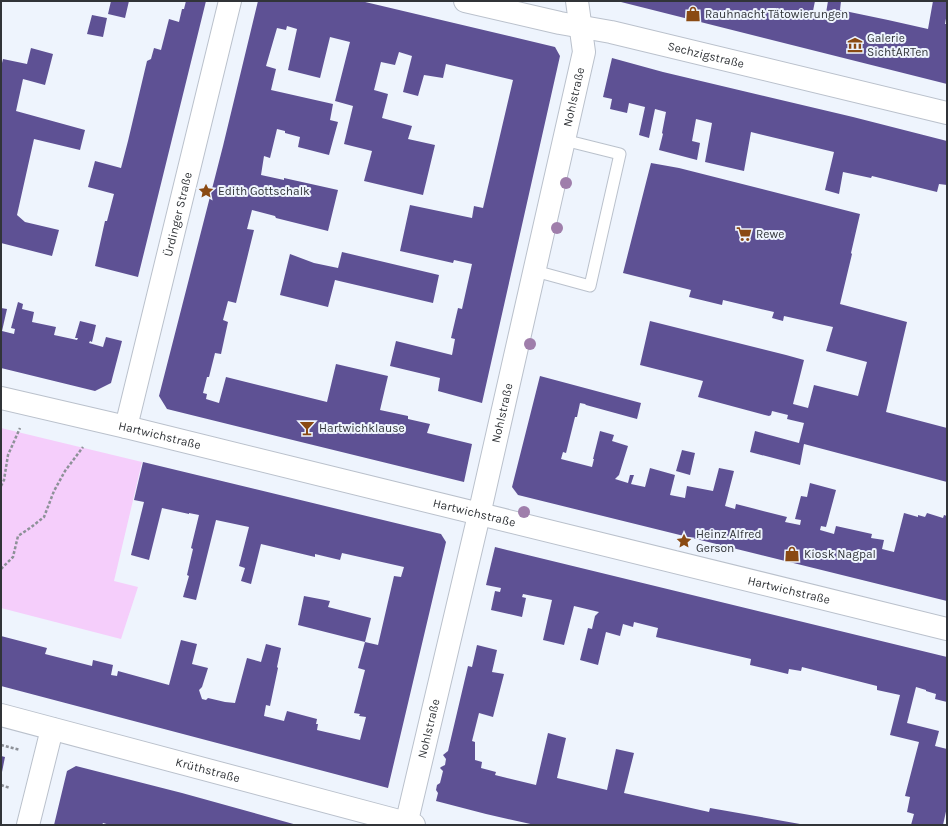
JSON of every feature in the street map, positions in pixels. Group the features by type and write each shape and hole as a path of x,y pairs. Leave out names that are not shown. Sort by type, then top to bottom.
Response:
{"street":[{"name":"Ürdinger Straße","path":"126,427 230,1"},
{"name":"Sechzigstraße","path":"465,1 560,23 619,34 947,113"},
{"name":"Nohlstraße","path":"409,824 584,52 576,1"},
{"name":"Hartwichstraße","path":"1,398 126,427 947,629"},
{"name":"Krüthstraße","path":"1,715 409,824"},
{"path":"28,825 52,729"}],"lane":[{"path":"535,271 590,286 620,154 564,140"}],"path":[{"path":"1,486 4,480 8,454 18,432 27,404"},
{"path":"1,569 13,557 18,536 44,517 54,491 65,471 83,448"},
{"path":"1,745 20,750"},
{"path":"1,785 10,788"}],"shaded area":[{"path":"1,428 142,462 114,581 138,587 121,639 1,608"}],"building":[{"path":"111,1 129,1 125,18 108,14"},
{"path":"186,1 206,1 138,277 95,266 105,221 107,221 114,194 88,187 95,161 121,168 147,61 151,59 154,48 161,50 169,19 179,22 182,9 184,9"},
{"path":"258,1 361,1 555,47 560,56 482,403 438,391 440,378 390,366 396,341 452,355 455,339 451,338 458,308 462,309 472,264 454,260 453,263 400,251 410,205 472,218 474,206 483,208 513,80 446,64 443,78 424,75 418,96 403,92 412,56 399,52 395,65 381,62 374,90 388,94 382,118 412,126 408,139 435,145 423,195 364,181 372,151 344,144 353,106 335,101 350,42 330,37 320,78 288,70 297,29 287,26 286,30 277,28 266,66 276,69 271,90 333,104 330,120 338,122 329,155 298,147 300,137 277,129 270,158 264,156 261,175 284,180 284,178 338,190 328,231 276,218 275,216 252,210 247,229 254,230 236,303 228,301 223,320 228,322 221,354 215,353 203,393 207,394 206,399 219,403 226,377 327,402 336,364 388,376 380,410 408,416 408,419 430,424 427,433 472,444 464,482 167,409 159,396 223,146"},
{"path":"617,1 815,1 813,11 826,13 828,1 841,1 840,10 928,29 933,1 947,1 945,24 947,24 947,84"},
{"path":"92,15 107,18 103,37 87,34"},
{"path":"31,48 53,54 45,85 23,79 16,111 85,130 80,150 34,139 17,215 25,222 59,230 52,256 1,243 1,67 3,59 27,64"},
{"path":"612,58 663,72 947,141 947,185 939,184 937,192 872,176 871,178 843,172 839,194 825,190 834,152 751,132 744,171 705,162 712,123 696,119 692,141 700,143 697,160 659,150 666,112 655,109 649,138 639,135 645,107 629,103 627,113 610,109 612,99 603,97"},
{"path":"651,163 679,168 860,214 840,304 907,322 886,412 947,428 947,482 804,444 800,465 750,452 755,431 799,443 804,423 787,419 788,415 772,411 771,415 769,416 698,397 703,381 640,365 650,321 786,355 804,360 793,404 808,408 814,385 858,396 867,362 826,351 833,327 784,316 783,321 772,318 774,312 723,300 722,305 689,297 691,290 623,273"},
{"path":"342,252 439,275 433,303 335,280 328,307 280,295 290,254 314,263 338,268"},
{"path":"18,302 23,304 22,309 34,312 32,322 56,327 54,335 77,340 78,338 75,338 80,321 96,325 92,342 90,341 89,343 103,347 106,337 122,341 111,383 95,391 1,368 1,308 7,309 2,331 14,334 15,329 11,328"},
{"path":"540,376 641,403 637,419 580,403 566,453 563,452 561,459 592,467 600,431 614,435 612,441 628,446 619,475 615,479 628,483 630,475 634,475 631,484 645,487 650,468 675,475 670,495 685,498 687,486 713,491 719,468 734,471 725,506 735,509 736,504 787,517 785,522 800,525 801,520 795,519 801,496 807,497 810,483 836,490 826,527 821,526 820,530 834,534 836,526 872,534 871,538 884,540 882,549 894,552 904,513 918,517 918,515 925,517 927,513 943,518 944,515 947,516 947,601 518,495 512,487"},
{"path":"682,450 695,453 690,475 676,471"},
{"path":"143,462 441,534 446,542 388,788 1,686 1,636 47,648 45,654 92,666 93,660 113,665 111,675 117,676 118,671 169,685 181,640 197,644 192,664 208,668 202,687 199,690 202,699 206,700 208,698 235,703 247,658 261,662 266,644 281,648 270,706 266,705 264,716 284,721 287,711 317,719 317,730 360,740 366,717 359,716 360,714 354,713 365,670 358,668 365,642 378,645 394,576 401,577 404,567 342,553 340,560 315,554 315,557 261,544 251,584 241,581 245,568 239,566 249,527 216,520 196,600 183,597 189,576 187,575 193,549 191,548 199,515 162,508 149,560 131,555 144,502 134,500"},
{"path":"495,547 947,657 947,702 935,699 936,694 916,687 907,723 939,731 935,746 947,749 947,807 943,825 911,825 914,814 907,812 910,797 905,796 919,742 890,735 900,695 877,690 877,686 802,667 801,671 789,669 788,674 750,665 751,659 656,637 658,628 634,622 633,627 623,624 620,636 606,632 598,665 580,660 588,628 592,629 595,616 599,612 574,606 564,645 543,640 552,600 523,594 522,597 526,598 522,617 491,610 495,591 500,592 501,588 486,585"},
{"path":"304,596 330,601 328,607 371,618 365,642 298,625"},
{"path":"477,645 497,650 492,672 504,674 493,717 479,713 472,741 475,742 475,760 482,762 481,768 496,772 495,775 536,785 548,733 566,738 557,778 607,790 616,749 634,753 624,793 709,812 710,808 800,825 535,825 436,801 438,793 436,790 437,785 440,783 443,771 440,768 445,765 446,759 443,755 448,751 468,666 472,667"},
{"path":"1,756 5,757 2,772 1,772"},
{"path":"76,766 182,793 297,825 110,825 103,823 102,825 54,825 67,771"}],"place":[{"name":"Rauhnacht Tätowierungen","path":"693,14"},
{"name":"Galerie SichtARTen","path":"855,45"},
{"name":"Edith Gottschalk","path":"206,191"},
{"name":"Rewe","path":"744,234"},
{"name":"Hartwichklause","path":"307,428"},
{"name":"Heinz Alfred Gerson","path":"684,541"},
{"name":"Kiosk Nagpal","path":"792,554"}]}
